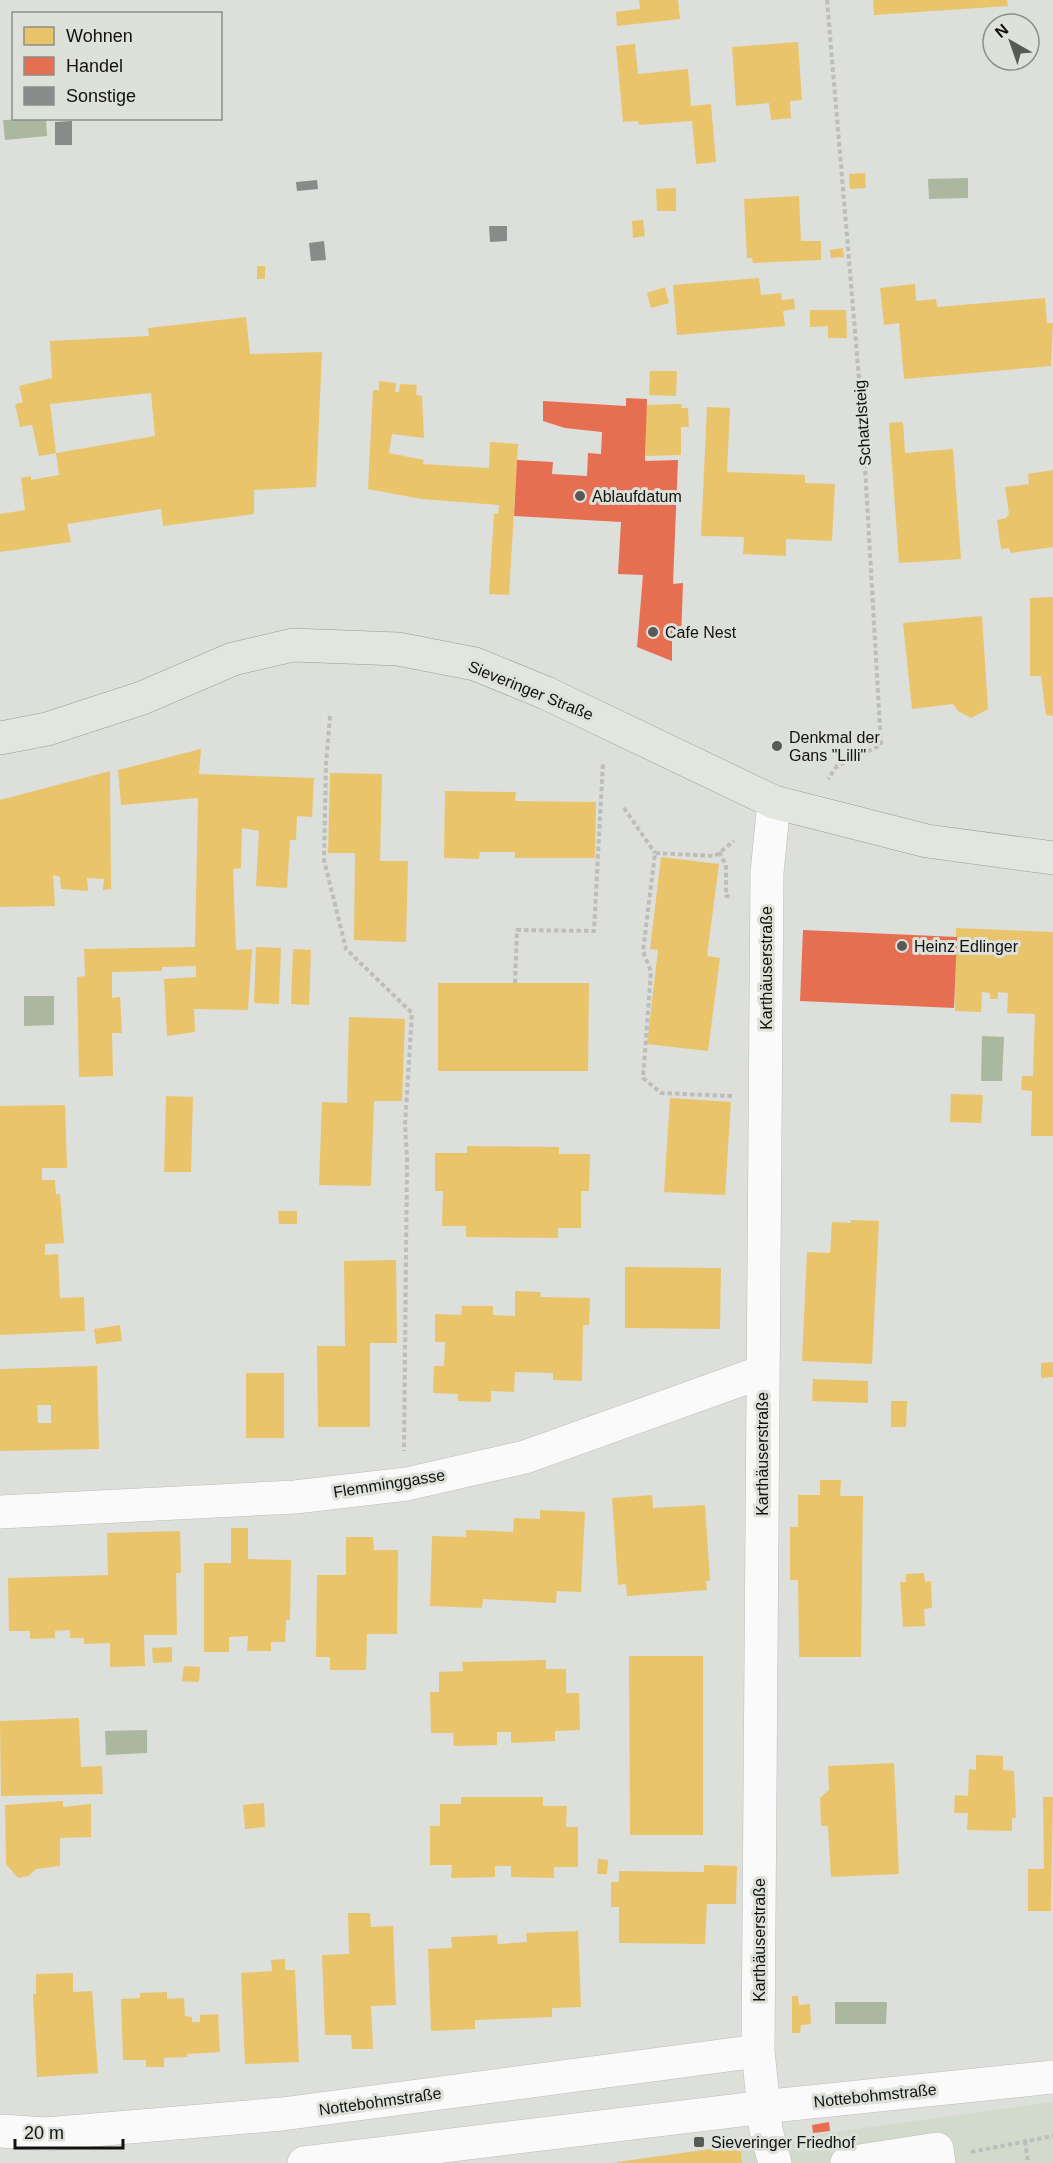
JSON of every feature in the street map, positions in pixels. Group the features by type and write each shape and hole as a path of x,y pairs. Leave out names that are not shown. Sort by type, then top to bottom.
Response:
{"main road":[{"name":"Sieveringer Straße","path":"0,738 47,729 142,698 233,659 293,645 398,649 475,664 546,693 774,802 927,841 1053,858"}],"street":[{"name":"Karthäuserstraße","path":"774,802 767,873 758,2050 768,2141 775,2163"},
{"name":"Flemminggasse","path":"0,1512 295,1497 406,1484 525,1457 762,1372"},
{"name":"Nottebohmstraße","path":"0,2131 46,2134 282,2114 758,2050"},
{"name":"Nottebohmstraße","path":"304,2163 763,2107 1053,2077"},
{"path":"847,2163 937,2149 939,2163"}],"path":[{"name":"Schatzlsteig","path":"807,811 837,766 881,745 860,390 827,0"},
{"path":"330,716 326,764 324,860 346,950 412,1013 405,1125 407,1158 404,1457"},
{"path":"514,983 517,930 594,931 603,762"},
{"path":"624,808 655,853 643,951 651,972 643,1078 661,1093 736,1096"},
{"path":"655,853 714,856 740,836"},
{"path":"970,2152 1053,2136"},
{"path":"1025,2141 1028,2163"}],"shaded area":[{"path":"3,120 46,120 47,136 5,140"},
{"path":"968,178 968,198 929,199 928,179"},
{"path":"24,996 54,996 54,1025 24,1026"},
{"path":"982,1036 1004,1037 1002,1081 981,1081"},
{"path":"147,1730 147,1753 106,1755 105,1731"},
{"path":"835,2002 887,2002 886,2024 835,2024"},
{"path":"1053,2102 1053,2163 608,2163"}],"building: Wohnen":[{"path":"639,0 678,0 680,19 617,26 616,12 640,9"},
{"path":"873,0 1007,0 1008,6 874,15"},
{"path":"798,42 802,100 790,101 791,118 771,120 769,103 736,106 732,47"},
{"path":"635,44 638,74 688,69 691,106 711,104 716,162 696,164 692,121 639,125 638,121 623,122 616,46"},
{"path":"865,173 866,188 850,189 849,174"},
{"path":"676,188 676,211 657,211 656,189"},
{"path":"799,196 801,241 821,241 821,260 753,263 752,258 747,258 744,199"},
{"path":"643,220 645,236 633,238 632,221"},
{"path":"843,248 844,257 831,258 830,250"},
{"path":"257,266 265,266 265,279 257,279"},
{"path":"759,278 761,295 781,293 782,300 794,299 795,309 783,311 785,326 677,335 673,285"},
{"path":"915,284 916,301 936,299 937,307 1045,298 1047,323 1053,323 1051,366 904,379 899,323 884,325 880,288"},
{"path":"665,287 669,303 651,308 647,293"},
{"path":"810,310 846,310 847,338 828,338 828,326 810,327"},
{"path":"246,317 250,354 322,352 316,487 254,490 254,514 163,526 161,509 67,524 71,542 0,552 0,514 25,510 21,478 31,476 31,480 59,475 56,453 39,456 32,425 20,427 15,404 23,402 19,386 52,378 50,341 149,336 148,328","holes":["151,393 155,436 56,453 50,404"]},
{"path":"650,371 677,371 676,396 649,395"},
{"path":"379,381 396,383 395,392 399,392 400,384 417,385 416,395 422,396 424,438 392,434 389,453 424,460 423,464 489,468 490,442 518,444 509,595 489,594 494,514 498,514 499,505 421,499 368,489 373,390 379,390"},
{"path":"682,404 681,408 688,408 689,427 681,427 681,455 646,456 646,405"},
{"path":"707,407 730,408 727,472 805,475 805,483 835,484 832,541 786,539 786,556 743,554 744,537 701,536"},
{"path":"903,422 905,453 953,449 961,559 899,563 889,423"},
{"path":"1053,470 1053,547 1011,553 1009,548 1001,549 997,520 1006,518 1009,514 1005,487 1029,484 1028,474"},
{"path":"1053,597 1053,716 1046,715 1041,676 1030,676 1030,598"},
{"path":"982,616 988,709 971,718 958,711 953,704 912,709 903,623"},
{"path":"201,749 199,774 314,778 312,817 297,816 296,840 290,840 287,888 256,886 259,831 242,828 241,868 233,869 236,950 252,949 248,1010 194,1009 195,1032 167,1036 164,979 196,977 196,966 162,967 162,971 112,972 112,998 120,997 122,1033 112,1033 113,1076 79,1077 77,977 85,976 84,949 195,947 198,798 121,805 118,770"},
{"path":"110,771 111,889 103,890 104,879 87,878 88,891 61,889 60,877 53,875 55,906 0,907 0,800"},
{"path":"330,773 382,774 380,861 408,861 406,942 354,940 355,853 328,853"},
{"path":"445,791 516,792 515,801 596,802 595,858 515,858 515,852 480,852 479,859 444,858"},
{"path":"661,857 719,864 707,956 720,958 708,1051 647,1044 658,950 650,949"},
{"path":"956,928 1053,932 1053,1136 1031,1136 1032,1091 1021,1090 1022,1076 1033,1076 1035,1014 1007,1013 1008,993 998,992 998,999 990,999 990,993 982,992 981,1012 955,1011"},
{"path":"256,947 281,948 279,1004 254,1003"},
{"path":"293,949 311,950 309,1005 291,1004"},
{"path":"438,983 589,983 588,1071 438,1071"},
{"path":"349,1017 405,1019 402,1101 374,1101 371,1186 319,1185 322,1102 347,1103"},
{"path":"951,1094 983,1095 981,1123 950,1122"},
{"path":"166,1096 193,1097 191,1172 164,1172"},
{"path":"670,1098 731,1102 725,1195 664,1192"},
{"path":"65,1105 67,1168 42,1168 42,1180 55,1180 56,1194 60,1194 64,1243 45,1244 45,1255 58,1254 60,1298 84,1297 85,1331 0,1335 0,1106"},
{"path":"467,1146 559,1147 559,1154 590,1154 589,1191 581,1191 581,1228 558,1228 558,1238 466,1237 466,1226 442,1226 443,1191 435,1191 435,1153 467,1153"},
{"path":"278,1211 297,1211 297,1224 279,1224"},
{"path":"851,1220 879,1221 872,1364 802,1361 807,1252 830,1253 832,1222 851,1223"},
{"path":"396,1260 397,1343 370,1343 370,1427 318,1427 317,1346 345,1346 344,1261"},
{"path":"625,1267 721,1268 720,1329 625,1328"},
{"path":"515,1291 541,1292 540,1297 590,1298 589,1325 583,1325 582,1381 553,1380 553,1373 515,1372 514,1392 491,1391 491,1402 458,1401 458,1394 433,1393 434,1366 444,1366 445,1342 435,1342 435,1314 461,1315 462,1306 493,1306 493,1315 515,1316"},
{"path":"120,1325 122,1341 96,1344 94,1329"},
{"path":"1053,1362 1053,1377 1041,1378 1041,1363"},
{"path":"97,1366 99,1449 0,1451 0,1369","holes":["37,1405 51,1405 51,1423 38,1423"]},
{"path":"246,1373 284,1373 284,1438 246,1438"},
{"path":"813,1379 868,1381 868,1403 812,1401"},
{"path":"891,1401 907,1401 906,1427 891,1427"},
{"path":"820,1480 841,1480 840,1496 863,1496 861,1657 799,1657 798,1580 790,1580 790,1527 798,1527 798,1495 820,1495"},
{"path":"652,1495 653,1508 705,1505 710,1581 706,1581 707,1590 627,1596 626,1584 618,1585 612,1498"},
{"path":"540,1510 585,1512 581,1592 557,1591 556,1603 483,1599 482,1608 430,1606 432,1536 466,1537 466,1530 513,1532 514,1518 540,1519"},
{"path":"231,1528 248,1528 248,1559 291,1560 290,1620 286,1620 285,1642 271,1642 271,1651 247,1651 248,1636 229,1637 229,1652 204,1652 204,1563 231,1563"},
{"path":"180,1531 181,1573 176,1573 177,1635 144,1635 145,1666 110,1667 110,1643 84,1644 84,1638 70,1638 70,1630 55,1631 55,1638 30,1639 30,1631 9,1631 8,1578 108,1575 107,1533"},
{"path":"346,1537 373,1537 374,1550 398,1550 397,1634 367,1634 366,1670 330,1670 330,1657 316,1657 317,1575 346,1575"},
{"path":"924,1573 925,1582 931,1581 932,1608 924,1609 925,1626 903,1627 900,1582 906,1582 906,1574"},
{"path":"172,1647 172,1662 153,1663 152,1648"},
{"path":"629,1656 703,1656 703,1835 630,1835"},
{"path":"546,1660 546,1669 566,1669 566,1693 579,1693 580,1730 555,1731 555,1741 511,1743 511,1732 497,1732 497,1745 454,1746 453,1733 431,1733 430,1692 439,1692 439,1672 463,1671 462,1662"},
{"path":"184,1666 200,1667 199,1682 182,1681"},
{"path":"79,1718 81,1767 102,1766 103,1794 1,1796 0,1721"},
{"path":"976,1755 1003,1756 1003,1770 1014,1771 1016,1818 1012,1818 1012,1831 967,1830 968,1813 954,1813 955,1795 968,1796 969,1769 976,1770"},
{"path":"894,1763 899,1874 831,1877 828,1826 821,1826 820,1798 829,1790 828,1766"},
{"path":"461,1797 543,1797 543,1806 567,1806 566,1827 578,1827 578,1867 554,1867 554,1878 511,1877 511,1866 495,1866 495,1877 451,1878 452,1865 430,1865 430,1826 440,1826 440,1804 461,1804"},
{"path":"1043,1797 1053,1797 1051,1911 1028,1911 1028,1869 1044,1869"},
{"path":"63,1801 63,1807 91,1804 91,1837 60,1838 60,1866 36,1869 29,1876 18,1878 6,1864 5,1805"},
{"path":"264,1803 265,1827 245,1829 243,1805"},
{"path":"598,1859 608,1860 607,1874 597,1874"},
{"path":"704,1865 737,1866 736,1904 707,1904 705,1944 619,1943 619,1907 611,1907 611,1882 619,1882 619,1871 704,1872"},
{"path":"348,1913 370,1913 371,1927 393,1926 396,2005 371,2006 373,2049 352,2049 351,2035 325,2035 322,1955 349,1954"},
{"path":"578,1931 581,2007 552,2008 552,2017 475,2020 475,2029 431,2031 428,1949 452,1948 451,1937 497,1935 498,1944 527,1942 526,1933"},
{"path":"285,1959 285,1970 295,1970 299,2062 245,2064 241,1973 272,1971 271,1960"},
{"path":"73,1973 73,1992 92,1991 98,2073 37,2077 33,1994 36,1994 36,1974"},
{"path":"167,1992 167,1999 184,1998 185,2016 192,2017 192,2022 200,2022 200,2015 218,2014 220,2052 164,2058 164,2067 146,2067 146,2060 123,2060 121,1999 140,1998 140,1993"},
{"path":"792,1996 798,1996 799,2005 810,2004 811,2024 801,2025 800,2033 792,2033"},
{"path":"740,2145 742,2163 618,2163 618,2162"}],"building: Handel":[{"name":"Ablaufdatum","path":"626,398 647,399 645,461 678,460 673,584 683,583 681,639 672,639 672,661 637,647 643,575 618,574 621,522 514,516 517,460 553,462 552,474 587,476 588,453 601,454 602,432 565,428 543,421 543,401 626,406"},
{"path":"803,930 957,937 954,1008 800,1001"},
{"path":"829,2122 830,2131 813,2133 812,2125"}],"building: Sonstige":[{"path":"72,121 72,145 55,145 55,122"},
{"path":"317,180 318,189 297,191 296,182"},
{"path":"489,226 507,226 507,241 490,242"},
{"path":"324,241 326,260 311,261 309,243"}],"place":[{"name":"Ablaufdatum","path":"580,496"},
{"name":"Cafe Nest","path":"653,632"},
{"name":"Denkmal der Gans \"Lilli\"","path":"777,746"},
{"name":"Heinz Edlinger","path":"902,946"},
{"name":"Sieveringer Friedhof","path":"699,2142"}]}
